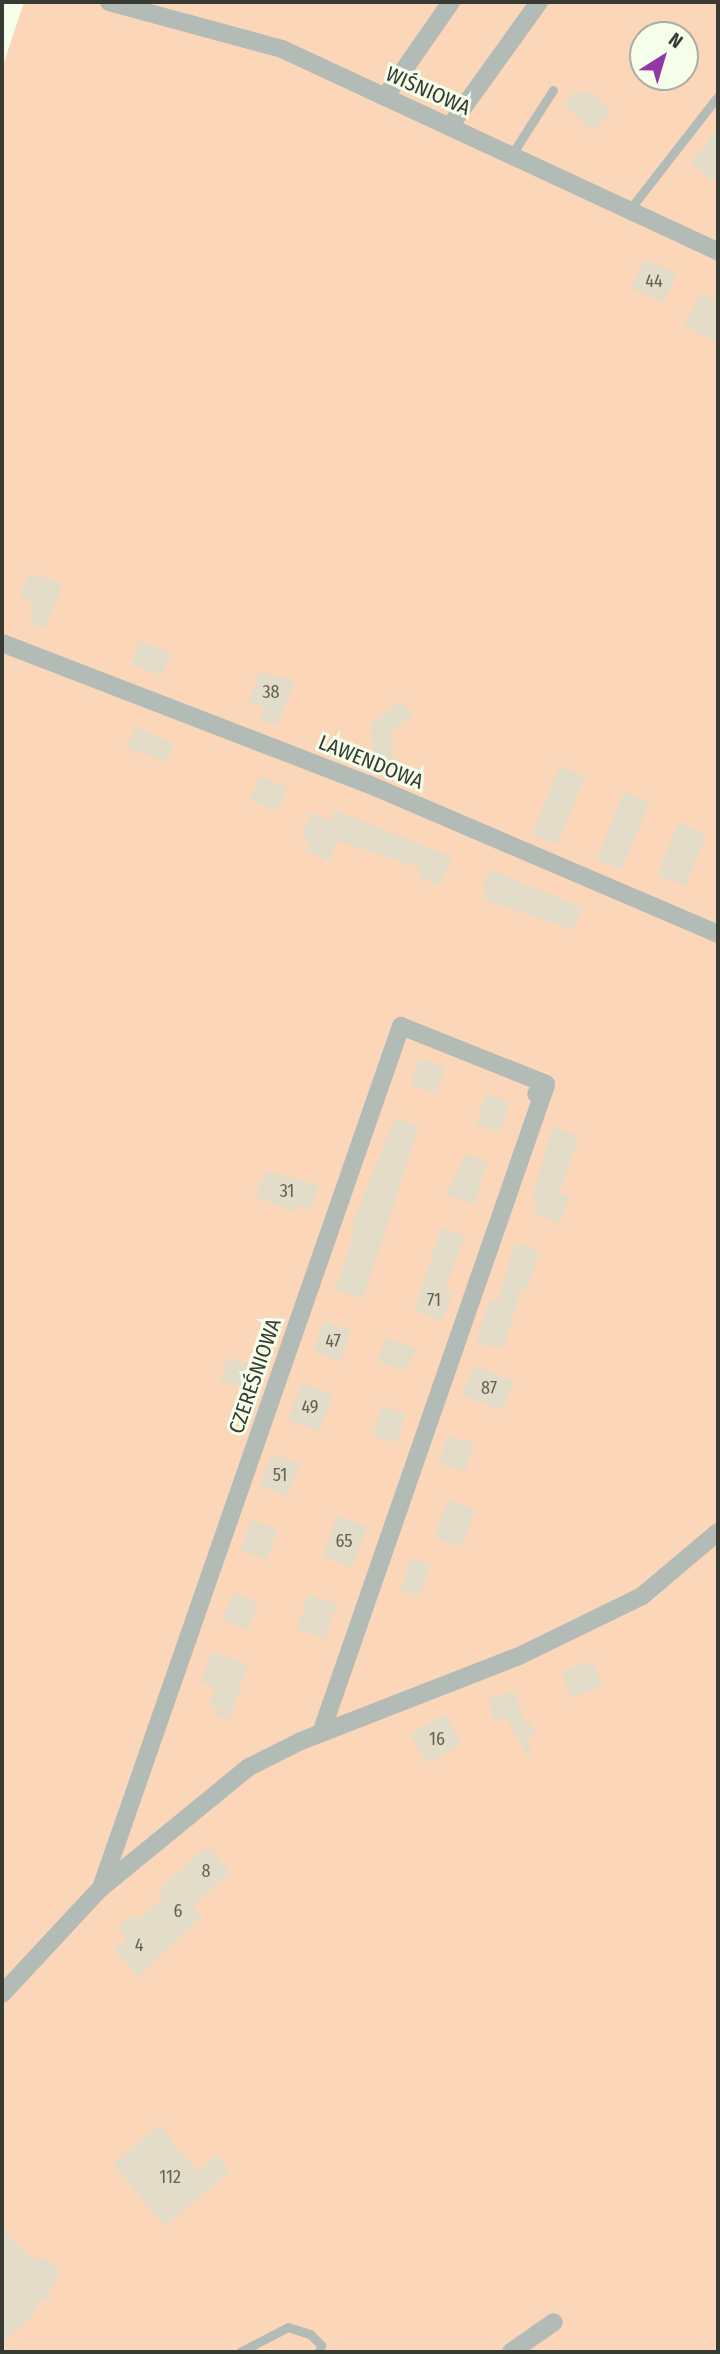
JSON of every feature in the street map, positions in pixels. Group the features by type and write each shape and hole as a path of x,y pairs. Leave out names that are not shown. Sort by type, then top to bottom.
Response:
{"street":[{"name":"WIŚNIOWA","path":"109,2 282,50 718,251"},
{"path":"385,97 451,2"},
{"path":"450,126 540,2"},
{"name":"LAWENDOWA","path":"2,643 368,784 718,934"},
{"name":"CZEREŚNIOWA","path":"101,1888 401,1026 541,1089 321,1733"},
{"name":"CZEREŚNIOWA","path":"2,1993 101,1888 249,1766 321,1733 517,1657 642,1596 718,1532"},
{"path":"511,2352 554,2322"}],"lane":[{"path":"512,154 553,90"},
{"path":"629,209 718,96"},
{"path":"240,2352 288,2327 310,2334 321,2345 319,2352"}],"shaded area":[{"path":"24,2 718,2 718,2352 2,2352 2,68"}],"building":[{"path":"576,89 583,95 586,90 611,110 595,131 563,106"},
{"path":"718,127 718,172 711,181 691,163"},
{"path":"644,259 677,274 664,303 631,288"},
{"path":"701,293 718,302 718,343 684,326"},
{"path":"29,574 63,583 45,629 29,622 35,605 20,597"},
{"path":"140,641 171,653 162,676 131,664"},
{"path":"260,672 295,681 277,726 259,719 264,708 248,702"},
{"path":"400,700 413,715 391,733 394,761 375,764 370,725"},
{"path":"136,726 174,744 166,761 127,748"},
{"path":"560,766 585,776 557,845 532,835"},
{"path":"260,776 288,788 277,812 250,800"},
{"path":"624,792 649,802 622,870 597,860"},
{"path":"335,810 452,857 440,886 418,877 421,868 337,841 329,861 305,851 310,841 301,837 311,812 331,821"},
{"path":"678,823 706,834 686,886 658,875"},
{"path":"489,869 583,908 573,930 483,899 486,889 482,887"},
{"path":"419,1058 445,1067 436,1094 410,1084"},
{"path":"486,1094 510,1102 500,1132 476,1124"},
{"path":"395,1118 419,1126 363,1299 335,1290 353,1237 353,1222"},
{"path":"553,1127 579,1136 560,1193 569,1197 560,1223 533,1214 538,1199 532,1197"},
{"path":"465,1154 487,1161 475,1205 447,1195"},
{"path":"266,1171 319,1185 310,1210 299,1206 296,1212 255,1197"},
{"path":"441,1227 465,1236 445,1289 453,1292 442,1321 415,1311"},
{"path":"515,1242 540,1252 526,1291 521,1289 504,1347 484,1346 476,1339 491,1299 498,1302"},
{"path":"324,1321 351,1330 340,1361 314,1352"},
{"path":"386,1338 417,1349 405,1371 377,1361"},
{"path":"228,1357 252,1365 244,1389 220,1381"},
{"path":"474,1365 514,1381 502,1411 462,1395"},
{"path":"302,1383 333,1395 319,1431 288,1419"},
{"path":"382,1406 406,1414 396,1443 372,1435"},
{"path":"447,1436 473,1443 466,1471 439,1464"},
{"path":"272,1453 300,1464 287,1496 259,1486"},
{"path":"448,1500 475,1510 462,1548 434,1538"},
{"path":"337,1516 367,1527 352,1567 322,1556"},
{"path":"251,1520 277,1529 267,1559 241,1550"},
{"path":"411,1558 430,1564 420,1597 400,1590"},
{"path":"233,1593 258,1603 247,1630 222,1620"},
{"path":"309,1594 337,1604 325,1639 296,1629"},
{"path":"212,1651 248,1664 229,1720 215,1715 217,1708 209,1705 215,1687 201,1682"},
{"path":"593,1661 602,1688 570,1698 562,1671"},
{"path":"515,1691 524,1723 529,1721 536,1734 528,1739 531,1753 527,1755 506,1718 494,1721 488,1698"},
{"path":"445,1714 462,1743 427,1763 410,1734"},
{"path":"210,1848 231,1873 193,1906 202,1917 138,1977 114,1950 127,1939 118,1928 132,1916 136,1920 164,1897 158,1890 201,1851"},
{"path":"159,2125 198,2172 217,2155 230,2171 165,2226 113,2164"},
{"path":"2,2229 32,2258 49,2259 57,2269 58,2280 47,2292 54,2303 40,2299 32,2317 2,2342"}]}
